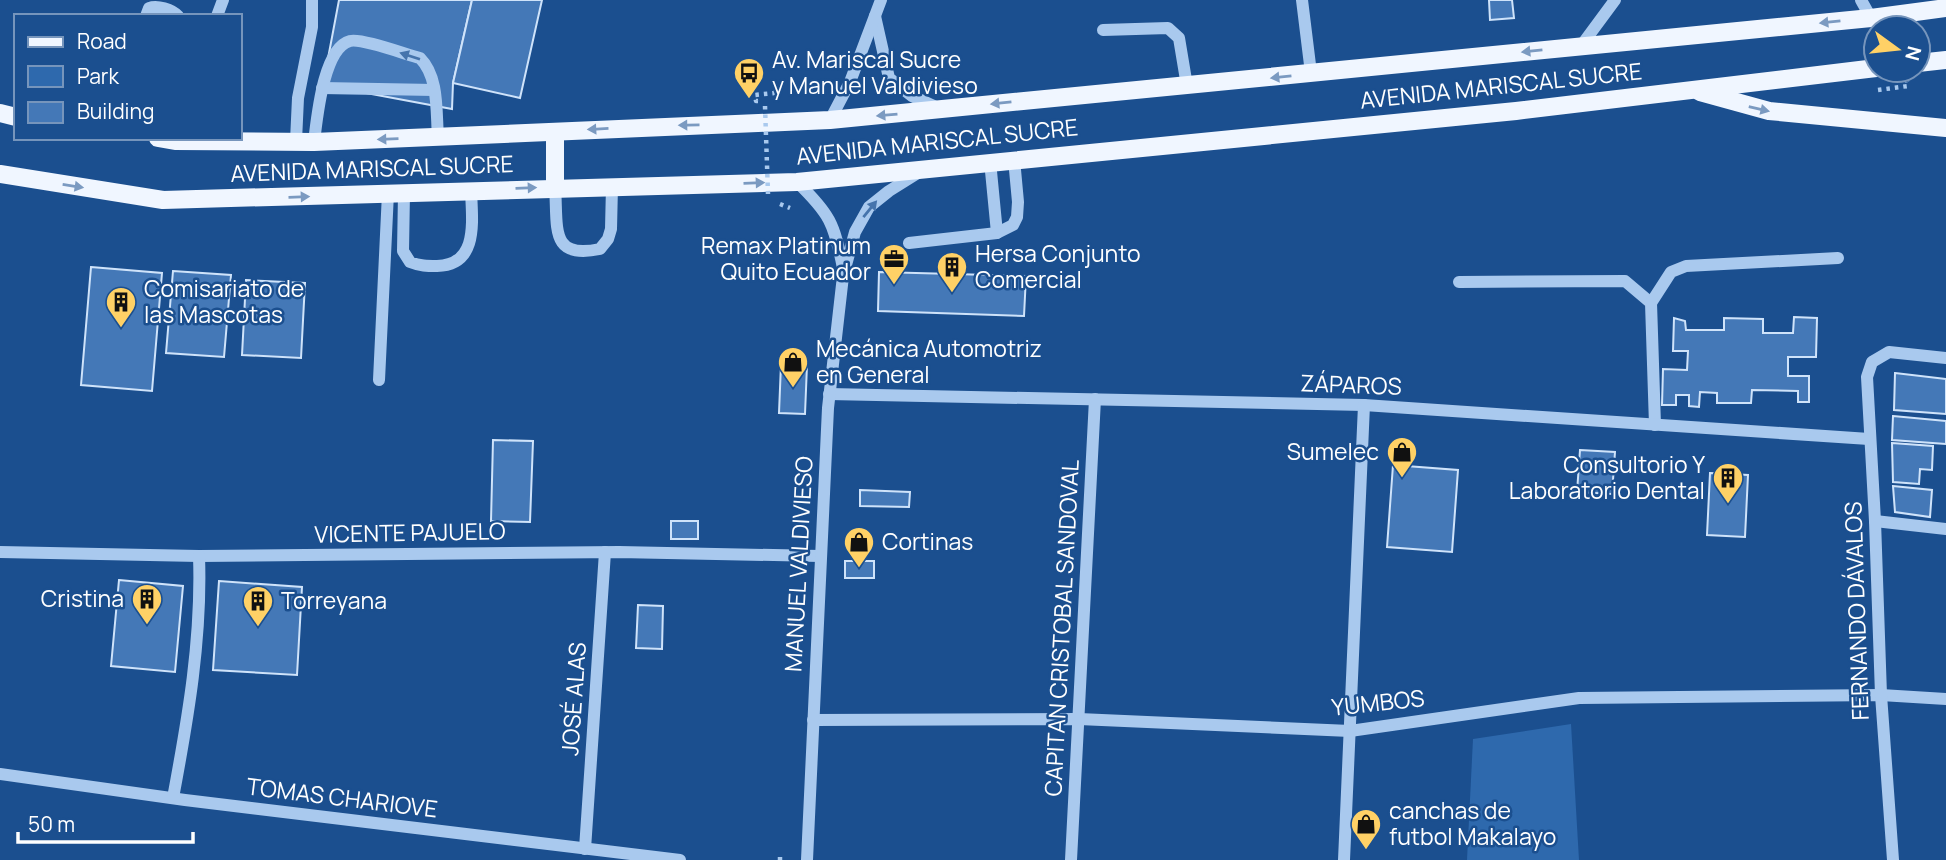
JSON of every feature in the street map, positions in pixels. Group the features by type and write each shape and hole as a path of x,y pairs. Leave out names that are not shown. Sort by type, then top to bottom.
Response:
{"main road":[{"name":"AVENIDA MARISCAL SUCRE","path":"1901,14 1946,8"},
{"name":"AVENIDA MARISCAL SUCRE","path":"232,140 314,142 831,120 1862,19"},
{"name":"AVENIDA MARISCAL SUCRE","path":"0,174 163,200 797,182 927,167 1516,111 1862,70"},
{"path":"1693,90 1769,111 1946,128"},
{"path":"555,132 555,187"}],"street":[{"path":"296,141 298,98 312,27 313,0"},
{"path":"831,120 850,82 881,0"},
{"path":"1302,0 1311,74"},
{"path":"1581,46 1615,0"},
{"path":"147,14 149,8 156,6 176,14"},
{"path":"875,15 883,58 891,80 912,96 943,110"},
{"path":"1103,30 1168,28 1179,38 1187,86"},
{"path":"314,142 318,103 328,69 341,47 351,41 420,58 432,75 438,136"},
{"path":"323,88 434,90"},
{"path":"909,243 997,233 1013,225 1017,217 1018,202 1014,159"},
{"path":"990,161 997,233"},
{"name":"MANUEL VALDIVIESO","path":"807,860 829,394 844,271 855,232 869,207 927,167"},
{"name":"MANUEL VALDIVIESO","path":"797,182 822,206 831,223 844,271"},
{"path":"555,187 559,232 563,245 569,251 583,253 600,249 608,239 612,186"},
{"path":"396,193 403,251 410,262 422,267 446,266 462,259 467,251 471,233 471,190"},
{"path":"379,380 396,193"},
{"path":"1655,425 1651,303 1671,272 1685,266 1838,258"},
{"path":"1459,282 1625,281 1651,303"},
{"name":"FERNANDO DÁVALOS","path":"1893,860 1881,695 1867,377 1872,362 1889,352 1946,358"},
{"name":"ZÁPAROS","path":"829,394 1364,405 1869,439"},
{"name":"CAPITAN CRISTOBAL SANDOVAL","path":"1072,860 1095,399"},
{"path":"1344,860 1364,405"},
{"path":"1875,521 1946,530"},
{"name":"VICENTE PAJUELO","path":"0,552 199,556 605,552 820,556"},
{"name":"JOSÉ ALAS","path":"584,849 605,552"},
{"path":"173,798 195,671 199,621 199,556"},
{"name":"YUMBOS","path":"813,720 1079,719 1350,731 1579,698 1881,695 1946,699"},
{"name":"TOMAS CHARIOVE","path":"0,774 173,798 680,860"}],"path":[{"path":"768,194 765,106 764,101 756,101 755,95 774,93 784,83"},
{"path":"777,203 790,208"}],"green space":[{"path":"1571,724 1579,860 1467,860 1473,739"}],"building":[{"path":"339,0 472,0 453,83 452,109 323,85"},
{"path":"472,0 542,0 520,98 453,83"},
{"path":"1489,0 1512,0 1514,18 1490,20"},
{"name":"Comisariato de las Mascotas","path":"91,267 162,273 152,391 81,385"},
{"path":"173,271 231,275 224,357 166,353"},
{"name":"Hersa Conjunto Comercial","path":"879,272 1026,276 1024,316 878,311"},
{"path":"246,280 305,283 301,358 242,355"},
{"path":"1794,317 1817,318 1816,357 1788,357 1788,376 1809,376 1809,402 1798,402 1798,391 1752,390 1751,403 1717,403 1717,393 1700,392 1699,407 1689,406 1689,395 1676,395 1676,405 1662,405 1663,369 1687,370 1688,351 1673,351 1674,318 1685,321 1686,330 1724,330 1724,318 1763,319 1763,333 1793,333"},
{"name":"Mecánica Automotriz en General","path":"781,364 807,365 805,414 779,413"},
{"path":"1895,373 1946,379 1946,414 1894,410"},
{"path":"1893,416 1946,421 1946,444 1892,440"},
{"path":"493,440 533,441 530,522 491,521"},
{"path":"1892,443 1933,446 1932,470 1920,469 1919,484 1893,482"},
{"path":"1580,450 1615,452 1612,494 1577,492"},
{"path":"1393,465 1458,470 1452,552 1387,547"},
{"name":"Consultorio Y Laboratorio Dental","path":"1710,473 1748,475 1745,537 1707,535"},
{"path":"1893,486 1932,490 1930,517 1895,512"},
{"path":"860,490 910,492 909,507 860,506"},
{"path":"671,521 698,521 698,539 671,539"},
{"name":"Cortinas","path":"845,561 874,561 874,578 845,578"},
{"name":"Cristina","path":"119,580 183,586 175,672 111,666"},
{"name":"Torreyana","path":"219,581 302,587 297,675 213,670"},
{"path":"638,605 663,606 662,649 636,648"}],"place":[{"name":"Av. Mariscal Sucre y Manuel Valdivieso","path":"749,100"},
{"name":"Remax Platinum Quito Ecuador","path":"894,286"},
{"name":"Hersa Conjunto Comercial","path":"952,294"},
{"name":"Comisariato de las Mascotas","path":"121,329"},
{"name":"Mecánica Automotriz en General","path":"793,389"},
{"name":"Sumelec","path":"1402,479"},
{"name":"Consultorio Y Laboratorio Dental","path":"1728,505"},
{"name":"Cortinas","path":"859,569"},
{"name":"Cristina","path":"147,626"},
{"name":"Torreyana","path":"258,628"},
{"name":"canchas de futbol Makalayo","path":"1366,851"}]}
